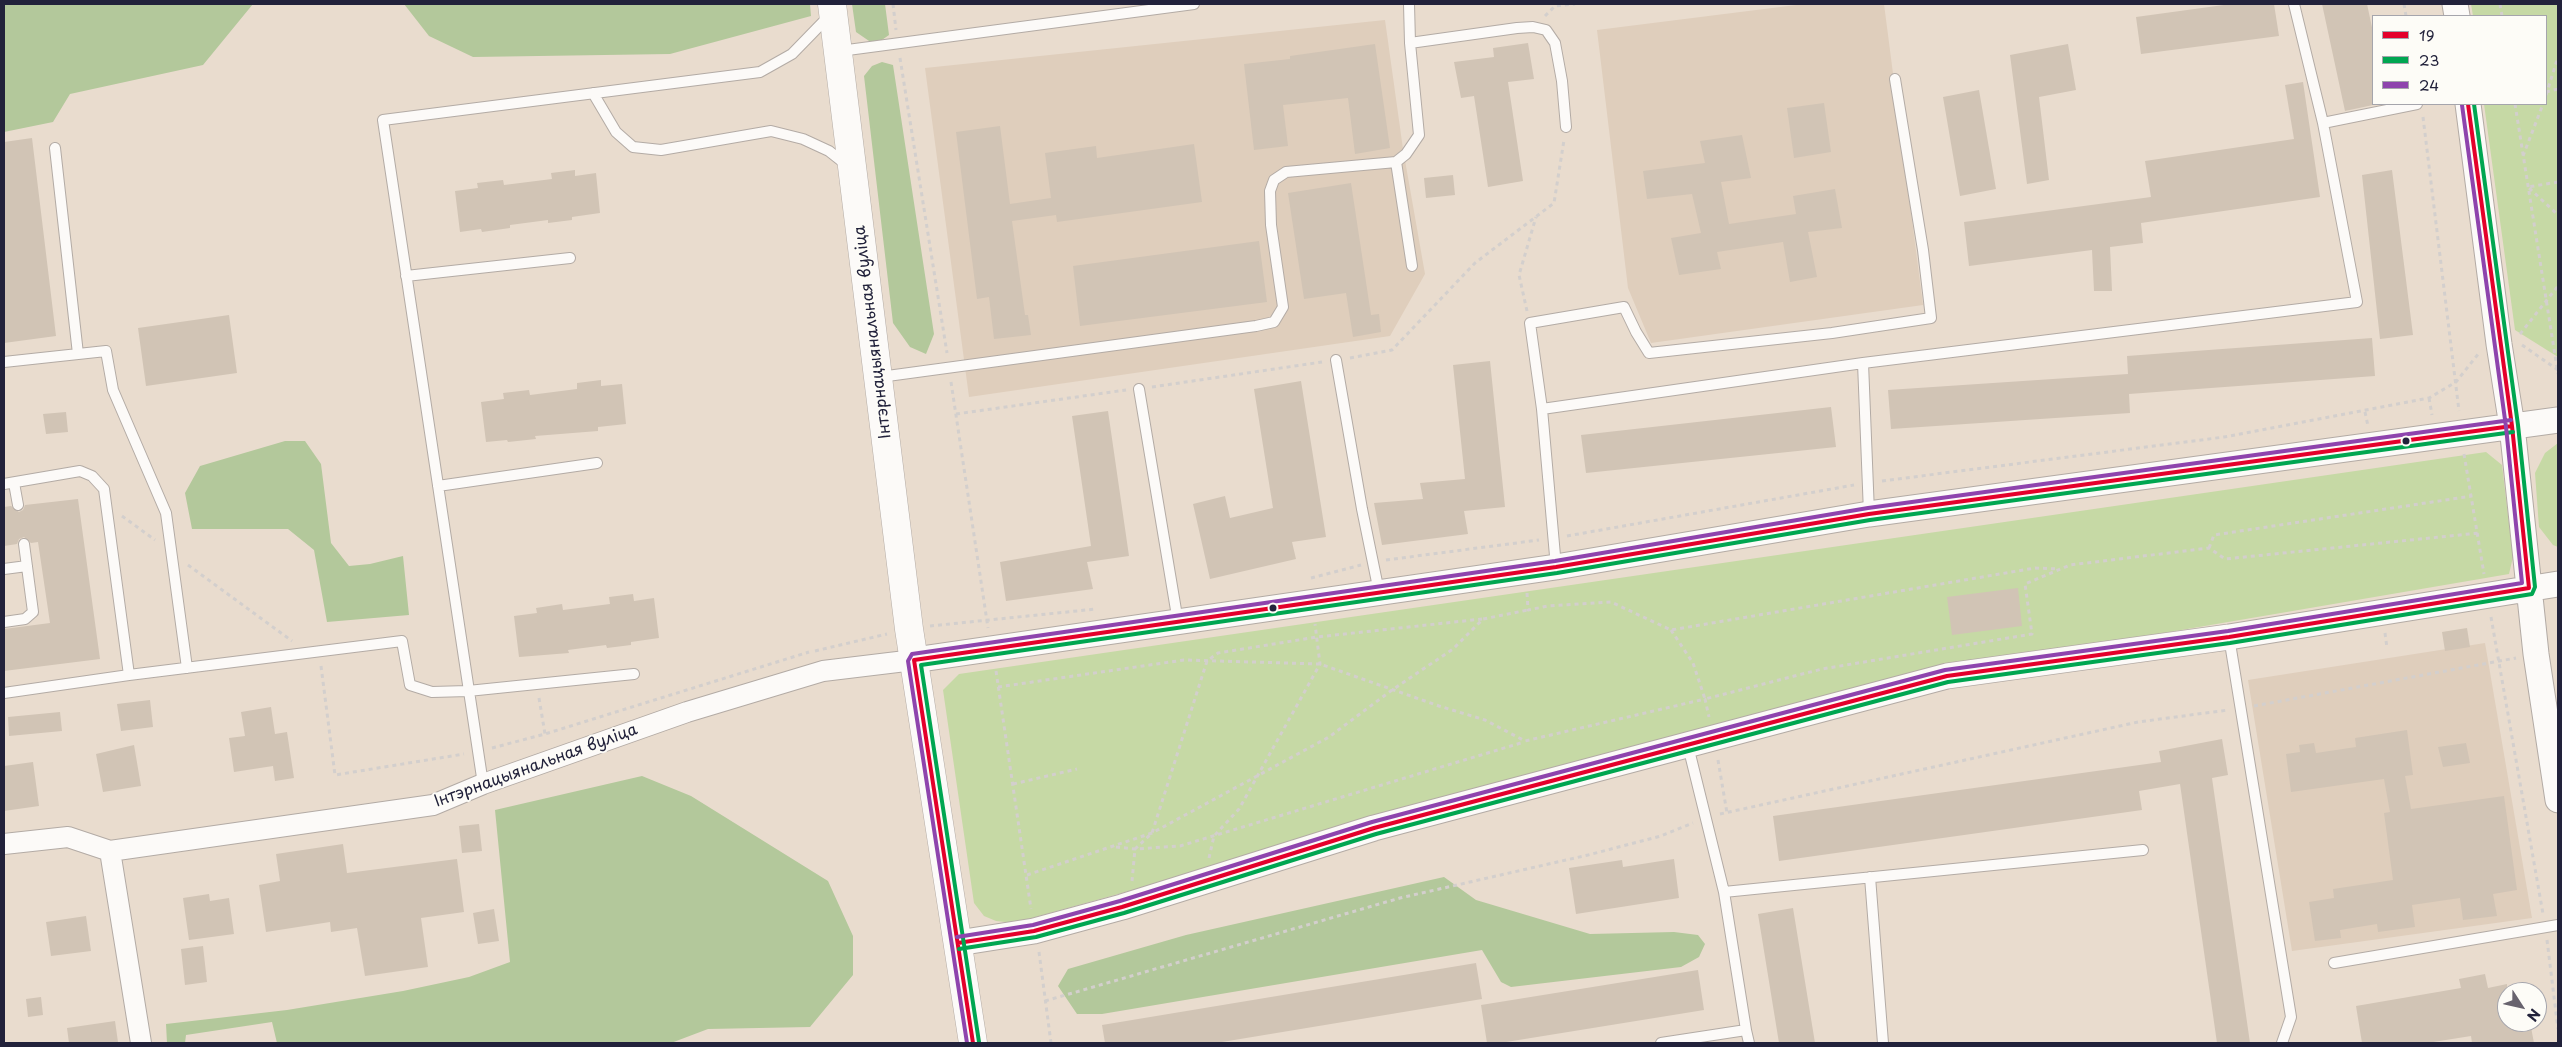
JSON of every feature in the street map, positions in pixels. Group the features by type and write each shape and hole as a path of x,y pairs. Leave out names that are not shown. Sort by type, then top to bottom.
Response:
{"main road":[{"name":"Інтэрнацыянальная вуліца","path":"833,8 914,660 974,1043"}],"street":[{"path":"2468,105 2499,344 2512,426 2536,654 2558,800"},
{"path":"914,660 1178,623 1556,566 1869,514 2558,420"},
{"path":"958,942 1034,931 1129,904 1374,828 1947,676 2229,637 2558,584"},
{"name":"Інтэрнацыянальная вуліца","path":"4,844 68,837 110,851 433,805 483,784 687,712 823,671 914,660"},
{"path":"110,851 141,1043"}],"lane":[{"path":"839,51 897,45 1194,4"},
{"path":"878,377 1274,322 1284,307 1272,224 1270,191 1274,180 1286,172 1396,162 1406,154 1418,135 1410,43 1409,4"},
{"path":"1542,409 1863,363 2357,302 2323,123 2294,4"},
{"path":"483,784 383,120 760,72 792,54 833,8"},
{"path":"1410,43 1533,27 1546,30 1555,44 1562,81 1566,127"},
{"path":"1556,566 1542,409 1530,323 1624,307 1649,353 1832,333 1931,318 1923,250 1895,79"},
{"path":"593,93 616,132 633,147 661,150 771,131 804,139 829,151 854,172"},
{"path":"2323,123 2412,105"},
{"path":"55,148 78,354"},
{"path":"1396,162 1412,266"},
{"path":"406,276 570,258"},
{"path":"4,362 106,351 113,390 166,512 187,668"},
{"path":"1336,360 1379,593"},
{"path":"1863,363 1869,514"},
{"path":"1139,388 1178,623"},
{"path":"438,486 597,463"},
{"path":"18,505 9,484 80,471 92,476 104,489 129,675"},
{"path":"4,622 25,619 33,612 24,544"},
{"path":"4,569 27,566"},
{"path":"2229,637 2239,709 2291,1017 2282,1043"},
{"path":"4,694 129,675 402,642 410,685 432,692 468,691 634,674"},
{"path":"1688,746 1724,892 1749,1043"},
{"path":"1724,892 2143,850"},
{"path":"1870,877 1883,1043"},
{"path":"2334,963 2558,925"},
{"path":"1661,1043 1746,1030"}],"path":[{"path":"893,4 897,45 949,367 987,620 993,648 1051,1043"},
{"path":"1533,27 1555,6 1575,4"},
{"path":"2547,90 2558,57"},
{"path":"2515,105 2545,302 2558,372"},
{"path":"2523,157 2543,105"},
{"path":"2423,113 2461,433 2479,533 2487,595 2500,660 2545,927 2557,1005 2558,1029"},
{"path":"1336,360 1392,350 1475,262 1554,203 1566,127"},
{"path":"2528,187 2558,182"},
{"path":"2528,187 2558,216"},
{"path":"1530,323 1519,275 1536,217"},
{"path":"2558,286 2516,340 2558,372"},
{"path":"1302,580 1372,562 1554,538 1868,482 2224,437 2365,412 2429,398 2456,382 2484,346 2499,344"},
{"path":"2429,398 2434,422"},
{"path":"2365,412 2368,430"},
{"path":"2209,548 2214,535 2472,496"},
{"path":"1115,846 1135,849 1180,846 1525,741 1705,699 1822,669 2032,634 2025,584 2070,564 2209,548 2225,559 2479,533"},
{"path":"1671,630 2035,568 2060,569"},
{"path":"1522,571 1528,610"},
{"path":"1239,809 1320,664 1312,603 1311,578"},
{"path":"1129,904 1135,849 1152,833 1207,661 1218,652 1317,638 1483,619 1548,606 1611,602 1671,630 1693,663 1705,699 1727,813"},
{"path":"1027,875 1152,833 1329,737 1392,690 1453,649 1483,619"},
{"path":"1045,1001 1400,898 1578,858 1661,836 1707,817 2138,722 2239,709 2536,654"},
{"path":"998,687 1184,660 1320,664 1485,720 1525,741"},
{"path":"537,684 545,734"},
{"path":"1013,784 1077,769"}],"shaded area":[{"path":"1804,4 1884,4 1923,305 1651,343 1628,288 1597,30"},
{"path":"1385,20 1403,149 1425,274 1390,336 969,397 925,68"},
{"path":"2485,643 2532,918 2292,951 2248,680"}],"green space":[{"path":"4,4 253,4 203,65 70,94 53,122 4,132"},
{"path":"404,4 810,4 811,16 670,54 473,57 429,36"},
{"path":"852,4 885,4 889,35 879,42 872,43 856,32"},
{"path":"2471,4 2558,4 2558,357 2515,330 2484,105 2547,105 2547,15 2473,15"},
{"path":"882,62 893,65 934,334 926,354 910,347 893,323 864,76 872,66"},
{"path":"285,441 305,441 321,464 331,543 349,566 370,564 403,556 409,615 327,622 314,550 288,529 192,529 185,493 200,466"},
{"path":"2558,443 2558,547 2553,545 2539,527 2535,473 2545,453"},
{"path":"2486,452 2502,465 2513,557 2509,574 1883,681 1014,923 996,921 984,916 974,903 943,690 959,674"},
{"path":"642,776 691,796 828,881 853,936 853,975 810,1027 708,1029 671,1043 277,1043 272,1022 186,1035 185,1043 167,1043 166,1024 287,1010 403,991 469,977 510,962 495,810"},
{"path":"1444,877 1476,900 1590,934 1674,932 1698,935 1705,944 1699,957 1681,967 1511,987 1501,982 1482,950 1102,1014 1077,1014 1058,986 1068,969 1186,935"}],"building":[{"path":"2231,4 2274,4 2279,36 2141,54 2136,17"},
{"path":"2322,4 2367,4 2372,27 2373,105 2345,111"},
{"path":"1528,43 1534,79 1508,82 1523,181 1488,187 1474,96 1461,98 1454,62 1494,57 1493,48"},
{"path":"1375,44 1390,148 1355,154 1348,98 1283,105 1288,146 1254,150 1244,64 1290,59 1290,56"},
{"path":"2068,44 2076,90 2039,97 2049,180 2027,184 2010,55"},
{"path":"2303,82 2320,197 2141,223 2143,243 2110,247 2112,291 2094,291 2092,250 1969,266 1964,222 2151,197 2145,161 2294,139 2285,85"},
{"path":"1979,90 1996,189 1960,196 1943,97"},
{"path":"1824,103 1831,152 1794,158 1787,108"},
{"path":"1000,126 1010,204 1051,198 1045,153 1096,146 1097,158 1194,144 1202,202 1057,222 1056,215 1012,221 1025,315 1028,315 1031,335 994,339 989,297 977,299 956,132"},
{"path":"1742,135 1751,178 1721,182 1729,224 1796,214 1793,196 1835,189 1842,228 1808,232 1817,277 1790,282 1783,242 1717,252 1721,269 1679,275 1671,238 1701,233 1692,194 1647,199 1643,171 1705,163 1700,141"},
{"path":"32,138 56,336 4,343 4,142"},
{"path":"575,170 575,176 596,173 600,213 572,217 572,220 548,223 548,220 510,225 510,228 482,232 481,229 460,232 455,191 478,188 477,183 503,180 504,185 552,179 551,173"},
{"path":"2392,170 2413,335 2380,339 2362,175"},
{"path":"1453,175 1455,195 1426,198 1424,178"},
{"path":"1351,183 1371,315 1379,314 1381,332 1353,337 1346,293 1304,299 1288,193"},
{"path":"1259,241 1267,302 1080,326 1073,266"},
{"path":"229,315 237,373 146,386 138,328"},
{"path":"2372,338 2375,376 2129,394 2130,413 1891,429 1888,390 2128,374 2127,356"},
{"path":"1490,361 1505,507 1464,511 1468,534 1382,545 1374,503 1423,499 1420,483 1465,479 1453,365"},
{"path":"601,380 601,386 622,384 626,424 598,427 598,431 535,436 536,439 486,442 481,402 504,399 503,393 529,390 530,395 577,389 577,383"},
{"path":"1301,381 1326,537 1292,542 1296,559 1210,579 1193,504 1225,496 1230,518 1273,508 1254,389"},
{"path":"1831,407 1836,447 1586,473 1581,435"},
{"path":"1108,411 1129,556 1087,562 1093,589 1006,601 1000,562 1091,546 1072,416"},
{"path":"66,412 68,432 46,434 43,414"},
{"path":"78,499 100,659 4,671 4,629 50,623 38,542 31,543 24,537 19,539 17,544 4,546 4,507 11,506 19,512 23,510 25,505"},
{"path":"2018,588 2022,626 1952,635 1947,597"},
{"path":"633,594 634,601 654,598 659,638 631,642 631,645 607,648 606,645 568,650 569,653 519,657 514,616 537,613 536,608 562,604 563,610 610,604 609,597"},
{"path":"2467,628 2470,647 2445,651 2442,632"},
{"path":"150,700 153,727 121,731 117,704"},
{"path":"271,707 275,734 287,732 294,778 275,781 273,766 234,772 229,738 245,736 241,712"},
{"path":"60,712 62,731 9,736 8,717"},
{"path":"2407,730 2413,775 2405,776 2411,809 2504,796 2517,890 2493,894 2497,916 2463,920 2460,898 2412,905 2415,927 2378,932 2377,924 2340,930 2341,938 2315,941 2309,902 2334,898 2333,889 2393,880 2384,813 2390,812 2384,779 2291,792 2286,754 2300,752 2299,745 2314,743 2316,753 2356,747 2355,738"},
{"path":"2222,739 2228,775 2212,778 2250,1043 2217,1043 2180,784 2139,791 2142,810 1779,861 1773,816 2161,762 2159,751"},
{"path":"2466,743 2470,763 2443,767 2438,747"},
{"path":"134,745 141,786 103,792 96,754"},
{"path":"33,762 39,806 4,811 4,766"},
{"path":"479,824 482,851 462,853 459,826"},
{"path":"343,844 347,873 457,859 464,912 421,918 428,967 365,976 357,928 331,932 330,922 266,932 259,885 280,881 276,854"},
{"path":"1674,859 1679,898 1576,914 1569,868 1622,860 1623,867"},
{"path":"209,894 210,901 229,898 234,934 189,940 183,898"},
{"path":"1793,908 1815,1043 1779,1043 1758,914"},
{"path":"494,909 499,941 478,944 473,913"},
{"path":"86,916 91,951 51,956 46,922"},
{"path":"203,946 207,982 185,985 181,949"},
{"path":"1476,963 1482,999 1216,1043 1105,1043 1102,1025"},
{"path":"1698,970 1704,1010 1500,1043 1487,1043 1481,1005"},
{"path":"2485,974 2488,988 2497,986 2497,1032 2532,1032 2534,1043 2472,1043 2471,1036 2427,1043 2362,1043 2356,1006 2461,988 2459,979"},
{"path":"41,997 43,1015 28,1017 26,999"},
{"path":"115,1021 118,1042 69,1043 67,1028"}],"transit line":[{"name":"24","path":"957,937 1033,925 1120,901 1372,822 1945,670 2228,631 2522,583 2506,427 2462,105"},
{"name":"19","path":"958,943 1034,931 1122,907 1374,828 1947,676 2229,637 2529,588 2512,426 2468,105"},
{"name":"23","path":"959,949 1036,937 1124,913 1376,834 1948,682 2230,643 2532,594 2535,587 2518,425 2474,105"},
{"name":"24","path":"967,1043 908,661 912,654 1555,561 1868,508 2511,420"},
{"name":"19","path":"973,1043 914,660 1556,567 1869,514 2512,426"},
{"name":"23","path":"979,1042 921,665 1557,573 1870,520 2513,432"}]}
